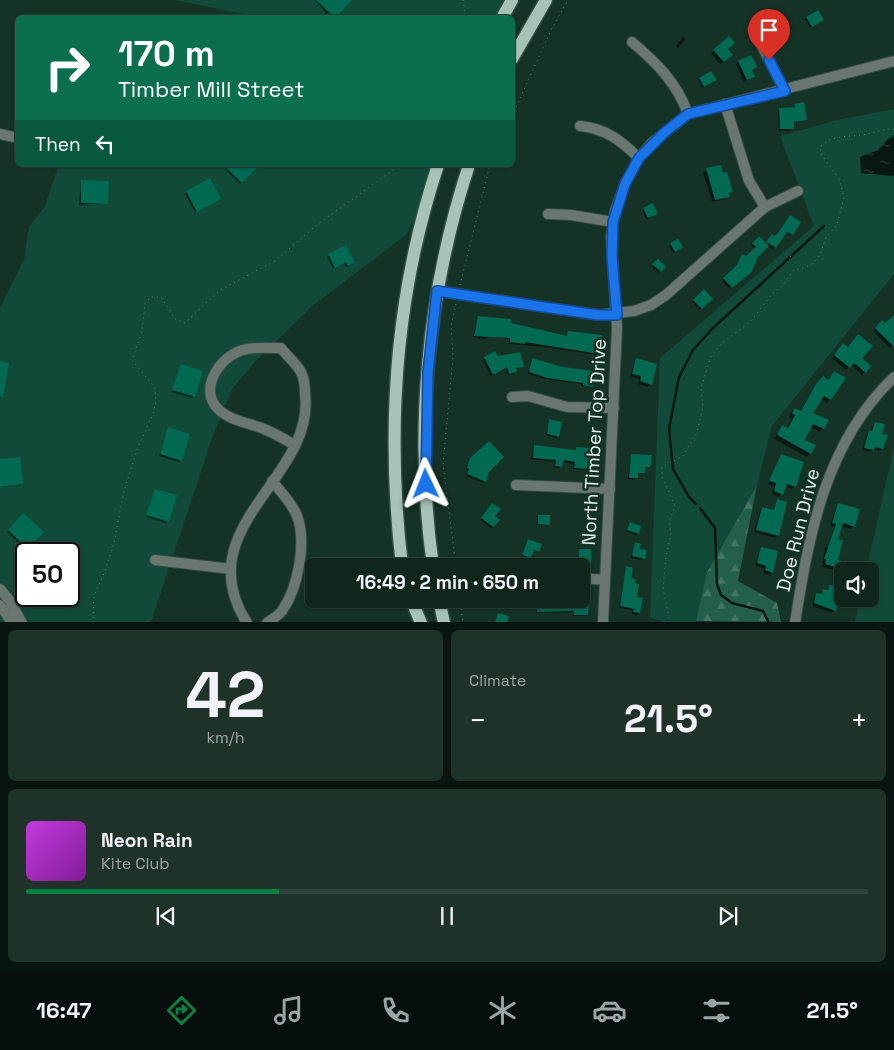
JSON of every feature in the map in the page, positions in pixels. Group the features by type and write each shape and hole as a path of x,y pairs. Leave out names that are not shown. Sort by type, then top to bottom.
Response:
{"main road":[{"path":"504,15 512,0"},
{"path":"515,54 546,0"},
{"path":"401,558 394,469 398,353 410,273 437,167"},
{"path":"432,558 425,454 430,341 437,291 448,236 468,167"},
{"path":"411,608 413,621"},
{"path":"441,608 444,622"}],"street":[{"path":"753,29 785,91"},
{"path":"632,42 666,73 683,99 688,114"},
{"name":"North Timber Top Drive","path":"602,622 614,408 617,315 612,257 613,222 625,184 639,158 665,132 688,114 785,91 894,61"},
{"path":"725,104 749,181 765,207"},
{"path":"580,126 597,128 613,136 639,158"},
{"path":"0,134 15,137"},
{"path":"437,291 598,315 617,315 651,305 666,295 765,207 798,191"},
{"path":"548,214 571,215 613,222"},
{"path":"247,622 233,589 231,568 237,539 243,525 295,445 306,413 305,387 301,372 281,348 246,348 232,355 212,377 210,388 212,398 218,409 230,417 265,429 295,445"},
{"name":"Doe Run Drive","path":"795,622 804,569 829,474 845,439 856,421 894,377"},
{"path":"512,396 528,396 567,406 614,408"},
{"path":"267,622 280,613 291,595 298,564 301,534 293,508 272,481"},
{"path":"516,485 610,489"},
{"path":"154,560 231,568"},
{"path":"590,579 605,580"},
{"path":"0,589 10,601 22,622"},
{"path":"0,605 12,622"}],"path":[{"path":"463,0 466,15"},
{"path":"515,109 552,28 568,0"},
{"path":"670,622 664,587 666,557 671,533 669,522 675,506 662,476 662,467 683,456 697,432 703,407 701,388 712,356 722,343 750,322 793,271 811,265 820,255 826,237 837,225 844,197 839,178 821,154 820,147 825,142 844,136 863,135 882,129 894,129"},
{"path":"93,622 94,596 114,544 124,492 138,447 146,432 154,408 155,388 134,366 132,360 142,332 145,302 151,297 161,297 175,319 185,323 220,290 275,261 318,224 397,167"},
{"path":"455,558 443,464 453,357 451,326 490,167"},
{"path":"461,608 463,622"}],"green space":[{"path":"174,0 506,0 498,15 248,15"},
{"path":"894,109 894,274 772,426 757,485 707,572 696,622 663,622 650,617 660,358 814,226 780,136 837,120"},
{"path":"58,167 433,167 422,204 407,234 311,307 253,364 232,389 211,441 151,622 0,622 0,308 24,259 29,227 45,206"},
{"path":"894,447 894,622 855,622 858,607 879,607 879,562 868,562"},
{"path":"757,485 738,581 777,603 781,622 696,621 707,572"}],"water":[{"path":"894,136 894,176 861,173 860,157 878,150 888,139"}],"building":[{"path":"316,0 352,0 338,15 332,15"},
{"path":"818,10 824,20 812,27 806,17"},
{"path":"729,36 735,43 728,49 733,55 724,62 713,50"},
{"path":"751,55 757,67 752,70 755,77 747,80 738,61"},
{"path":"711,71 717,80 704,87 699,78"},
{"path":"804,102 807,120 794,122 794,129 780,129 779,108 795,107 794,104"},
{"path":"721,165 723,173 727,172 733,192 729,193 730,197 715,200 706,168"},
{"path":"225,167 258,167 242,183"},
{"path":"210,178 221,199 197,212 186,191"},
{"path":"81,180 109,181 108,204 81,203"},
{"path":"653,203 658,214 648,218 643,208"},
{"path":"790,215 801,222 793,235 787,232 776,248 766,242 772,234 775,236 778,233"},
{"path":"759,236 769,246 758,257 751,273 732,288 723,278 737,265 742,254 746,256 756,247 752,243"},
{"path":"678,239 683,247 675,252 670,243"},
{"path":"346,245 355,262 348,266 346,262 335,268 328,254"},
{"path":"658,259 666,267 661,272 652,264"},
{"path":"704,289 713,299 702,309 693,300"},
{"path":"894,315 894,347 875,328 882,320 885,323"},
{"path":"478,316 511,319 511,323 567,336 568,331 602,335 599,354 525,342 525,344 510,342 510,338 474,336"},
{"path":"858,334 873,346 862,358 871,366 866,373 854,363 850,368 834,355 843,343 848,347"},
{"path":"495,351 498,356 520,352 524,367 516,368 517,372 509,374 507,367 493,375 484,357"},
{"path":"532,358 563,367 595,371 593,387 583,385 583,383 547,378 529,372"},
{"path":"636,358 657,364 652,385 640,381 641,376 632,374"},
{"path":"0,361 9,363 3,397 0,396"},
{"path":"181,364 203,371 195,397 172,390"},
{"path":"834,371 846,378 831,400 824,396 813,413 829,420 824,429 813,424 805,440 816,445 811,454 777,435 782,425 788,428 795,415 792,414 794,408 801,411 816,384 823,376 829,380"},
{"path":"549,419 562,422 559,437 547,434"},
{"path":"875,422 885,424 882,434 888,435 883,449 875,447 874,450 864,448 869,430 872,431"},
{"path":"168,427 190,434 182,461 160,454"},
{"path":"489,441 504,457 489,472 486,482 467,474 469,469 467,468 470,458"},
{"path":"534,445 576,450 576,447 594,448 592,469 574,468 575,462 564,460 562,467 555,466 556,460 533,458"},
{"path":"631,454 652,455 650,467 645,467 645,473 638,473 638,478 629,478"},
{"path":"781,454 804,462 796,487 787,484 783,495 774,491 776,483 769,481"},
{"path":"20,457 23,484 0,487 0,459"},
{"path":"155,489 177,495 169,522 146,515"},
{"path":"777,499 787,502 779,536 756,530 762,507 774,510"},
{"path":"492,503 501,509 495,516 500,520 493,527 481,518"},
{"path":"838,503 860,509 855,527 843,523 838,539 843,540 838,560 847,562 834,562 834,567 825,564 826,559 824,559 836,524 832,523"},
{"path":"23,513 44,532 35,542 21,542 8,530"},
{"path":"538,515 550,515 550,525 538,524"},
{"path":"630,522 641,526 639,534 627,530"},
{"path":"528,539 542,544 539,552 534,550 531,558 522,555"},
{"path":"635,542 641,544 640,549 647,550 645,559 632,556"},
{"path":"761,547 778,551 773,573 765,570 766,566 757,563"},
{"path":"579,549 591,549 591,564 590,558 578,558"},
{"path":"626,566 633,568 631,578 635,579 635,583 639,584 637,597 643,598 640,613 633,612 634,609 620,606"},
{"path":"829,585 834,586 834,607 837,607 836,611 814,603 816,593 822,594 823,589 828,590"},
{"path":"537,608 588,608 588,615 574,615 574,611 537,612"},
{"path":"498,613 509,616 507,622 495,622"}],"waterway":[{"path":"696,504 689,497 673,469 669,429 679,377 693,350 712,329 824,226"},
{"path":"700,508 715,528 717,584 721,595 732,603 763,611 768,622"}],"route":[{"path":"426,484 425,454 428,372 437,291 598,315 617,315 613,284 613,222 615,210 625,184 639,158 652,143 688,114 785,91 769,60"}]}
